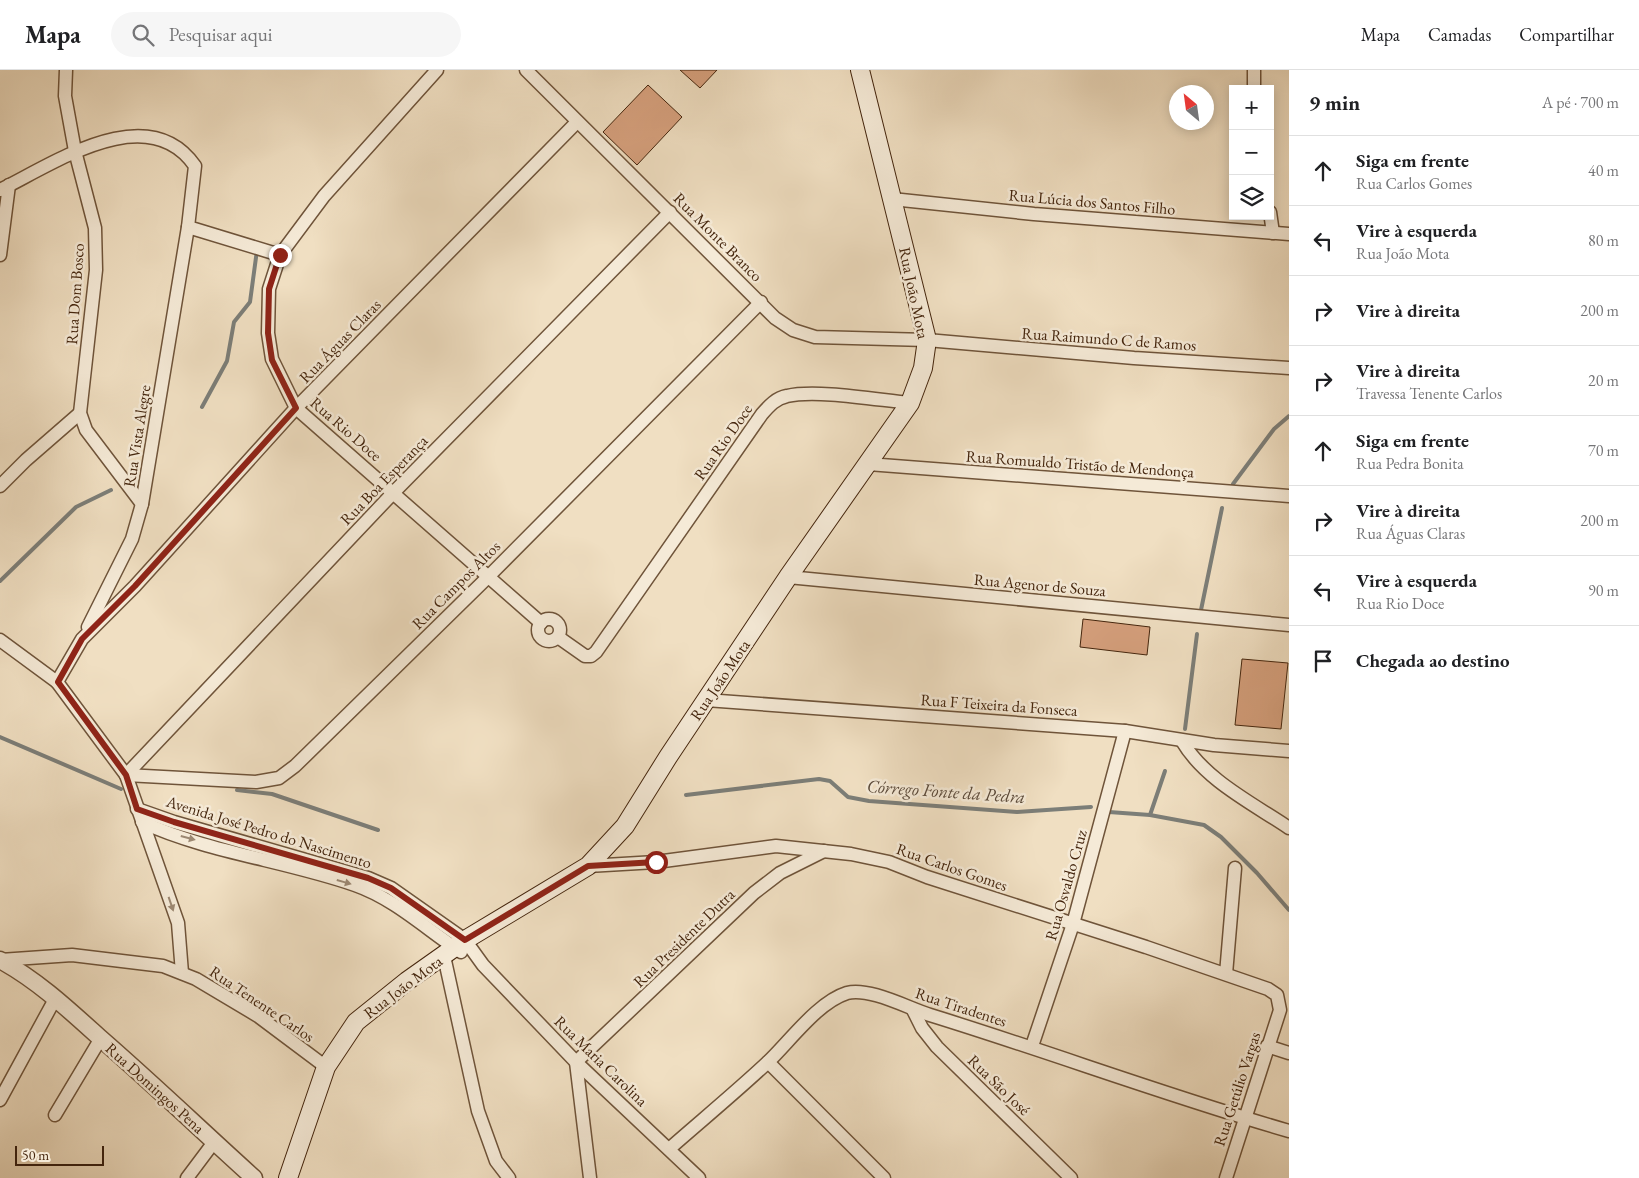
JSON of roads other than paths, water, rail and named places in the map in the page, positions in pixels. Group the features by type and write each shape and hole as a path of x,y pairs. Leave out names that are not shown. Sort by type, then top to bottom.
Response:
{"main road":[{"name":"Rua João Mota","path":"288,1178 326,1067 356,1022 407,981 455,948 588,866 625,826 788,577 910,403 923,368 926,340 860,70"}],"street":[{"name":"Rua Dom Bosco","path":"66,70 65,96 75,151 96,228 96,270 80,413"},
{"name":"Rua Rio Doce","path":"437,70 324,196 280,255 269,289 268,333 272,360 296,408 394,492 488,578 541,623 548,619 557,622 561,629 558,637 585,656 591,656 596,652 762,414 772,403 786,396 809,394 910,403"},
{"name":"Rua Monte Branco","path":"526,70 775,318 793,330 816,337 926,340"},
{"path":"1254,70 1254,85"},
{"name":"Rua Águas Claras","path":"58,682 82,639 135,586 296,408 577,122"},
{"name":"Rua Vista Alegre","path":"5,188 75,151 119,138 142,136 162,141 187,154 196,166 188,227 142,504 132,539 117,573 82,639"},
{"path":"0,256 5,188"},
{"name":"Rua Lúcia dos Santos Filho","path":"892,199 1034,214 1289,234"},
{"name":"Rua Boa Esperança","path":"126,775 394,492 670,212"},
{"path":"1271,220 1273,233"},
{"path":"188,227 280,255"},
{"name":"Rua Campos Altos","path":"126,775 256,782 279,778 295,766 488,578 760,302"},
{"name":"Rua Raimundo C de Ramos","path":"926,340 1134,358 1289,368"},
{"path":"2,480 80,413 86,430 142,504"},
{"name":"Rua Romualdo Tristão de Mendonça","path":"868,464 1289,496"},
{"path":"117,573 135,586"},
{"name":"Rua Agenor de Souza","path":"788,577 1289,624"},
{"path":"0,640 58,682 126,775 178,924 182,973"},
{"name":"Rua F Teixeira da Fonseca","path":"706,700 1124,731 1182,741 1289,751"},
{"name":"Rua Osvaldo Cruz","path":"1032,1046 1073,924 1124,731"},
{"path":"1182,741 1207,772 1289,828"},
{"name":"Avenida José Pedro do Nascimento","path":"137,809 174,822 368,878 391,888 455,948"},
{"name":"Avenida José Pedro do Nascimento","path":"142,822 177,836 356,885 389,900 455,948"},
{"name":"Rua Carlos Gomes","path":"588,866 656,862 776,846 824,851 889,862 1268,989 1277,995 1280,1010"},
{"name":"Rua Presidente Dutra","path":"576,1062 754,894 780,873 824,851"},
{"path":"1226,974 1235,868"},
{"path":"455,948 478,1111 496,1161 509,1178"},
{"name":"Rua Maria Carolina","path":"455,948 483,965 576,1062 699,1178"},
{"name":"Rua Tenente Carlos","path":"0,960 72,955 163,966 196,979 258,1016 326,1067"},
{"name":"Rua Domingos Pena","path":"0,960 24,973 101,1038 175,1103 254,1178"},
{"name":"Rua Tiradentes","path":"669,1149 768,1062 811,1018 830,1003 848,993 874,994 913,1010 1032,1046 1289,1131"},
{"path":"0,1100 55,999"},
{"name":"Rua São José","path":"913,1010 922,1028 937,1047 1071,1178"},
{"name":"Rua Getúlio Vargas","path":"1226,1178 1280,1010"},
{"path":"55,1115 101,1038"},
{"path":"1267,1046 1289,1053"},
{"path":"576,1062 590,1178"},
{"path":"768,1062 884,1178"},
{"path":"187,1178 214,1142"}],"waterway":[{"path":"202,407 227,361 234,322 250,302 257,250"},
{"path":"1233,484 1274,429 1289,416"},
{"path":"0,581 76,507 111,490"},
{"path":"1201,610 1222,508"},
{"path":"1185,729 1197,634"},
{"name":"Córrego Fonte da Pedra","path":"0,737 121,789"},
{"path":"1150,815 1165,771"},
{"name":"Córrego Fonte da Pedra","path":"686,795 819,779 830,781 848,797 869,801 1017,812 1091,807"},
{"name":"Córrego Fonte da Pedra","path":"237,790 272,794 378,830"},
{"name":"Córrego Fonte da Pedra","path":"1109,812 1150,815 1204,825 1221,837 1257,873 1289,910"}]}
